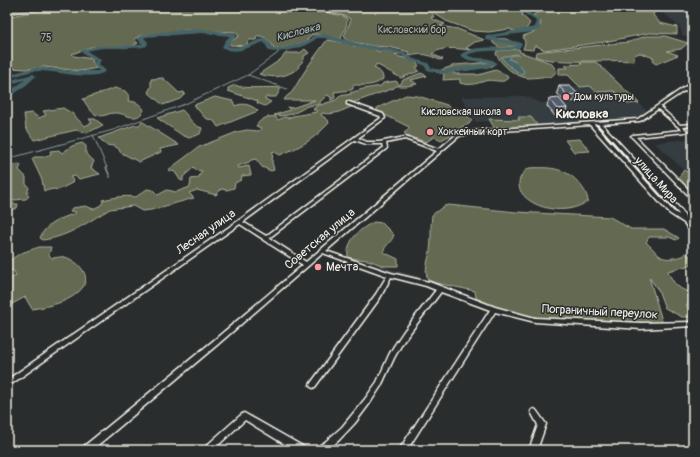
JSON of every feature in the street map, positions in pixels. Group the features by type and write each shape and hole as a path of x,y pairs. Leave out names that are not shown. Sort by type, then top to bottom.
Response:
{"street":[{"name":"Советская улица","path":"86,450 215,343 306,264 358,222 452,139 465,133 639,120 693,84"},
{"path":"684,90 693,93"},
{"name":"Лесная улица","path":"7,384 240,222 356,139 383,117 348,103"},
{"path":"659,108 685,131 633,136 690,194"},
{"name":"улица Мира","path":"599,123 680,212 685,221"},
{"name":"улица Мира","path":"591,124 671,212 685,221"},
{"path":"680,126 693,125"},
{"path":"356,139 366,143 384,143 403,137 439,150"},
{"path":"266,239 385,148 384,143"},
{"path":"634,171 643,170"},
{"path":"685,221 693,231"},
{"path":"240,222 306,264"},
{"name":"Пограничный переулок","path":"322,251 390,275 440,289 494,309 530,318 554,322 641,326 693,324"},
{"path":"312,385 378,296 390,275"},
{"path":"320,450 329,444 347,426 366,402 379,384 396,348 440,289"},
{"path":"403,450 494,309"},
{"path":"533,450 542,424 534,412"},
{"path":"208,450 244,416 301,450"}],"shaded area":[{"path":"693,7 693,39 682,35 680,27 657,8"},
{"path":"590,86 597,92 614,91 627,104 639,103 648,112 638,119 495,129 490,121 476,122 461,97 525,96 541,103 562,101 554,91 565,91 563,88"},
{"path":"693,138 693,176 686,172 655,143"},
{"path":"365,262 423,278 421,281 364,265"}],"green space":[{"path":"7,7 48,7 7,15"},
{"name":"75","path":"55,7 302,7 343,16 347,19 347,22 341,39 315,34 311,35 306,42 279,49 274,48 267,39 260,36 257,36 256,40 249,40 246,46 230,45 230,42 239,36 236,32 185,30 139,36 134,40 138,43 132,46 91,47 72,54 74,56 92,59 94,66 98,68 81,71 44,67 27,69 8,68 7,17"},
{"name":"Кисловский бор","path":"306,7 428,7 430,8 434,17 431,17 432,19 445,24 440,26 458,29 484,40 475,42 466,48 471,50 450,48 432,54 443,59 440,60 425,55 409,56 407,55 409,52 389,47 373,46 347,41 344,36 350,19 345,16"},
{"name":"Кисловский бор","path":"433,7 543,7 518,11 523,13 522,15 530,23 525,31 517,32 509,29 489,32 473,31 446,21 434,13"},
{"path":"550,7 623,7 620,9 653,8 655,11 653,15 660,23 677,27 677,34 649,33 604,42 544,50 537,46 534,46 533,50 523,49 525,43 523,36 535,32 539,28 541,22 533,15"},
{"path":"646,36 665,36 688,43 681,49 667,51 678,55 656,64 653,62 654,58 640,53 634,55 634,61 568,61 543,59 535,56 536,52 629,42"},
{"path":"492,38 506,39 517,44 517,46 500,48 493,43"},
{"path":"327,40 354,44 353,46 370,47 379,52 381,50 401,54 395,55 416,62 419,66 416,67 419,71 401,78 376,64 374,68 380,72 383,77 380,82 368,85 353,85 353,89 351,90 334,92 335,98 331,100 331,97 327,95 320,102 320,105 336,100 340,96 351,94 350,93 363,89 381,86 383,83 396,81 400,85 403,80 421,73 427,76 411,80 417,84 396,86 352,103 354,106 338,112 331,114 322,113 321,115 328,120 329,123 318,134 301,145 280,155 273,151 272,162 274,170 271,171 262,167 256,159 238,166 238,168 249,166 251,175 242,176 241,180 235,183 234,188 227,190 221,189 216,195 197,190 189,193 194,198 151,210 142,211 133,206 110,209 61,236 43,240 40,238 42,233 50,225 74,214 76,212 70,211 72,208 86,206 93,209 101,205 103,202 102,200 132,196 136,197 147,189 153,190 158,195 167,190 176,192 190,187 191,179 198,178 202,171 195,170 194,167 183,177 183,181 180,180 175,172 168,170 199,147 237,132 247,130 259,131 261,128 256,126 260,121 268,117 276,117 278,120 285,117 288,118 317,112 316,110 313,110 319,105 311,105 297,112 278,116 274,115 290,110 287,107 292,108 315,100 284,100 293,91"},
{"path":"305,49 309,53 304,56 304,60 299,65 298,69 293,72 275,77 259,74 280,60 286,53 300,53"},
{"path":"519,49 520,52 551,63 557,71 551,77 523,77 509,70 496,54 497,51"},
{"path":"580,62 596,62 639,103 627,104 614,91 597,92 590,86 580,87 568,75 559,75 559,68 568,68 565,65 582,64"},
{"path":"495,63 493,66 453,72 454,74 478,75 496,70 507,75 508,78 504,81 487,80 475,84 467,84 460,83 460,79 443,80 444,74 436,72 455,65"},
{"path":"163,78 179,93 184,92 185,94 180,99 163,105 148,92 151,87 151,79"},
{"path":"235,85 244,87 281,88 276,97 266,97 265,99 271,102 265,106 257,103 258,101 228,91 228,88"},
{"path":"115,88 125,91 129,96 128,101 135,102 141,106 144,110 141,114 134,117 120,113 110,113 101,116 91,111 83,99"},
{"path":"406,95 418,96 447,105 450,108 458,108 472,120 469,124 461,127 457,132 441,140 434,137 426,142 408,136 404,133 409,127 377,111 377,108"},
{"path":"215,97 233,101 235,106 241,104 247,105 258,111 218,127 214,121 205,118 194,105"},
{"path":"63,108 73,114 84,126 92,123 89,119 95,119 103,125 87,133 76,130 34,140 26,128 24,114 32,113 39,118 46,115 43,111"},
{"path":"182,110 193,123 202,128 200,134 189,138 157,118"},
{"path":"518,117 531,117 538,126 495,129 489,119 520,120"},
{"path":"141,122 179,145 160,149 161,152 139,162 120,152 119,149 114,146 106,145 99,138 135,125 140,125"},
{"path":"598,126 639,169 634,169 596,127"},
{"path":"580,139 590,151 574,152 565,140"},
{"path":"82,143 86,146 86,154 94,161 91,168 100,174 79,179 75,176 70,177 73,180 72,183 58,190 54,189 44,191 42,180 32,159 34,157 44,157 51,154 50,151 59,150 62,153 72,146"},
{"path":"21,165 19,170 26,177 26,184 29,188 27,193 29,196 26,199 14,200 11,204 18,204 17,208 7,211 7,166"},
{"path":"529,168 549,168 567,173 582,186 588,201 575,207 560,209 546,208 533,203 524,196 519,187 520,178"},
{"path":"684,170 693,176 693,193 678,178"},
{"path":"449,205 516,212 610,217 631,229 664,229 679,238 676,240 669,237 649,237 646,242 658,255 665,258 683,256 685,253 690,256 693,261 690,265 668,271 672,280 677,286 693,293 693,304 686,305 693,317 682,317 665,308 658,290 649,277 663,324 567,321 519,314 476,298 475,291 428,280 426,269 431,246 432,215 444,206"},
{"path":"374,222 382,223 394,235 383,252 398,259 398,266 384,266 368,260 348,258 351,241 363,228"},
{"path":"39,247 51,247 49,255 52,258 65,257 78,264 82,268 86,277 83,287 67,300 53,305 32,309 25,297 7,307 7,280 16,276 14,271 7,270 10,261 19,254"}],"water":[{"path":"516,54 519,55 512,55 509,59 516,62 524,71 522,75 508,65 501,57"}],"building":[{"path":"559,86 570,86 578,94 567,95"},
{"path":"559,98 567,108 557,109 549,99"}],"waterway":[{"name":"Кисловка","path":"7,77 37,69 72,73 99,73 103,71 96,64 98,60 83,51 96,48 145,45 145,42 140,38 145,36 202,31 214,31 234,35 227,42 225,47 231,49 241,49 265,40 271,50 278,51 309,42 316,36 324,36 361,46 390,50 403,54 412,60 426,64 429,69 442,72 488,66 494,63 487,60 466,58 463,55 476,50 511,49 517,47 519,44 517,43 488,39 488,36 534,30 538,28 538,21 531,15 521,11 539,10 547,7"},
{"name":"Кисловка","path":"614,7 631,9 641,7"},
{"path":"248,75 278,53 278,51"},
{"path":"93,135 113,130 185,104 248,75"},
{"path":"248,75 287,89"},
{"name":"Кисловка","path":"7,83 33,76 21,87 7,96"},
{"path":"7,159 93,135"},
{"path":"93,135 107,168"},
{"path":"106,167 110,177"}],"place":[{"name":"Дом культуры","path":"566,97"},
{"name":"Кисловская школа","path":"509,112"},
{"name":"Хоккейный корт","path":"430,132"},
{"name":"Мечта","path":"318,267"}],"district":[{"name":"Кисловка","path":"582,114"}]}
